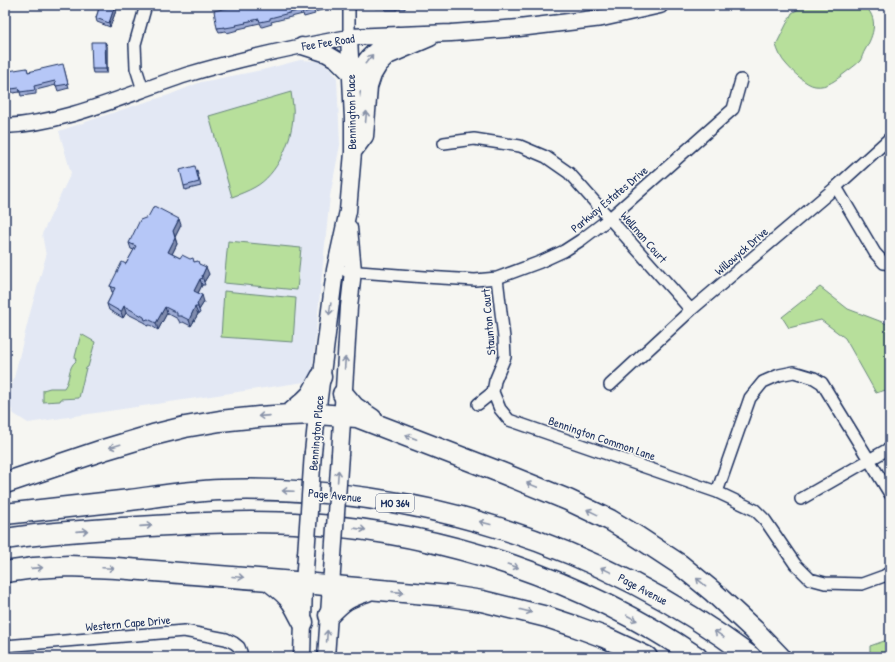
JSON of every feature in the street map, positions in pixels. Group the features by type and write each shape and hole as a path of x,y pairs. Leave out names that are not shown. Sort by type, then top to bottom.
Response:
{"highway":[{"path":"290,415 311,395 321,377"},
{"path":"343,394 354,406 383,427"},
{"path":"5,483 153,435 220,421 317,414 357,418 502,473 568,500 610,520 679,564 754,630 780,657"},
{"name":"Page Avenue","path":"5,514 218,490 291,491 359,497 426,508 492,525 590,562 634,583 682,610 751,657"},
{"path":"5,539 57,533 180,524 247,522 308,524 383,533 449,546 547,578 608,606 667,638 697,657"},
{"path":"5,552 27,549 57,533"},
{"path":"5,572 34,568 69,566 116,568 450,596 515,608 547,617 604,637 647,657"},
{"path":"268,580 293,602 303,622"},
{"path":"329,615 347,598 372,590"}],"main road":[{"name":"Fee Fee Road","path":"349,37 440,34 519,28 602,18 660,5"},
{"path":"353,152 364,136 369,87 373,75 379,65 388,56 440,34"},
{"path":"352,91 368,58 397,35"},
{"name":"Bennington Place","path":"302,657 304,583 313,452 335,270 348,211 353,152 349,37"},
{"path":"302,46 327,54 337,60 351,74"},
{"name":"Bennington Place","path":"326,657 352,271 348,211"}],"street":[{"path":"144,90 136,68 135,44 146,5"},
{"path":"349,5 349,37"},
{"name":"Fee Fee Road","path":"5,126 38,122 69,115 187,75 250,58 349,37"},
{"name":"Parkway Estates Drive","path":"335,270 425,278 475,280 497,278 540,262 564,251 610,218 733,109 741,80"},
{"name":"Willowyck Drive","path":"610,385 691,310 836,187 890,138"},
{"name":"Wellman Court","path":"444,143 474,139 509,143 546,157 569,173 691,310"},
{"path":"836,187 875,253 884,263 890,264"},
{"name":"Staunton Court","path":"493,392 495,380 505,357 497,278"},
{"path":"717,492 750,398 763,382 779,375 794,372 814,378 822,383 890,494"},
{"path":"478,404 493,392"},
{"name":"Bennington Common Lane","path":"493,392 500,409 509,420 717,492 755,510 765,520 795,564 810,579 826,583 862,584 884,576 890,572"},
{"path":"801,499 890,448"},
{"name":"Western Cape Drive","path":"5,646 184,631 226,639 239,647 241,657"}],"shaded area":[{"path":"300,60 319,61 330,68 337,78 340,145 330,196 311,381 28,423 14,414 8,402 46,256 42,234 71,173 59,131 169,95 201,82 262,70"}],"green space":[{"path":"805,5 864,5 872,16 874,27 873,32 860,61 835,80 824,86 811,85 799,77 784,62 776,45 792,13"},
{"path":"291,92 293,110 292,126 290,136 282,156 263,182 232,197 209,116"},
{"path":"228,241 301,248 297,290 224,283"},
{"path":"820,287 848,309 890,325 889,389 876,393 845,338 821,320 789,328 782,317"},
{"path":"224,291 296,298 293,342 221,337"},
{"path":"81,334 95,342 88,367 86,368 79,398 43,402 43,390 50,388 64,388 66,385 71,367 76,361 75,357"},
{"path":"890,639 890,657 870,657 870,646"}],"building":[{"path":"100,5 115,5 109,23 96,18"},
{"path":"240,5 320,6 312,8 313,10 302,13 301,10 270,18 270,20 260,22 259,19 236,25 237,26 217,28 214,11"},
{"path":"395,5 395,6 383,6"},
{"path":"91,42 105,42 106,69 92,69"},
{"path":"63,64 68,84 56,86 55,81 34,86 35,90 20,92 19,88 11,89 8,71 27,68 28,72"},
{"path":"195,166 199,182 184,186 180,170"},
{"path":"154,206 179,219 173,231 175,238 168,252 180,258 182,255 190,259 193,258 194,262 198,261 199,264 206,267 202,276 203,278 200,279 194,291 202,295 197,304 198,307 195,307 189,320 181,316 177,316 177,313 165,307 156,323 148,319 145,320 144,317 124,306 121,312 107,304 115,288 110,286 122,262 126,264 136,246 129,243 140,220 148,217"}]}
